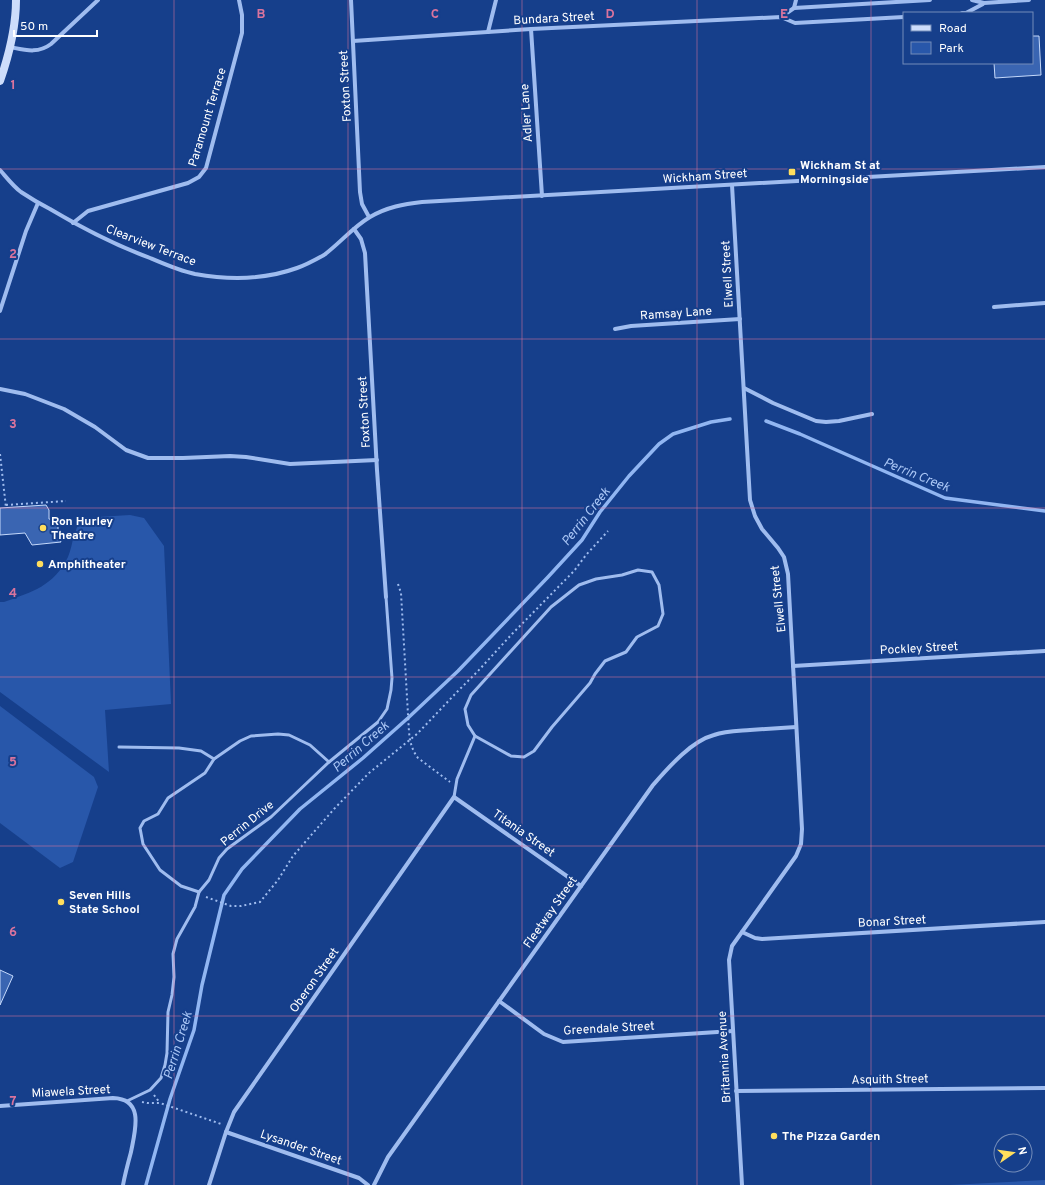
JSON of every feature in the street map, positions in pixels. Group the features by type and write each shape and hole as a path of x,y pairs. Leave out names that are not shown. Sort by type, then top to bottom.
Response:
{"main road":[{"path":"0,81 10,47 16,0"}],"street":[{"path":"10,47 36,51 46,48 98,0"},
{"name":"Paramount Terrace","path":"73,223 88,211 188,183 199,177 206,168 242,33 240,0"},
{"name":"Foxton Street","path":"351,0 360,192 362,204 369,217"},
{"path":"488,32 496,0"},
{"path":"794,8 796,0"},
{"path":"813,6 815,0"},
{"path":"781,17 794,8 930,0"},
{"path":"972,0 984,3"},
{"path":"968,12 984,3 995,1 1029,0"},
{"name":"Bundara Street","path":"353,41 531,29 781,17 795,23 903,16"},
{"name":"Adler Lane","path":"531,29 542,196"},
{"name":"Wickham Street","path":"369,217 390,208 422,202 1045,167"},
{"name":"Clearview Terrace","path":"0,170 21,192 73,223 122,248 193,274 232,278 265,276 297,268 324,254 369,217"},
{"name":"Elwell Street","path":"732,185 750,500 755,516 762,529 778,548 784,558 788,574 802,829 801,844 796,856 742,932"},
{"path":"0,311 26,231 38,203"},
{"name":"Foxton Street","path":"354,229 361,239 365,253 386,597"},
{"path":"994,307 1045,303"},
{"name":"Ramsay Lane","path":"615,329 631,326 740,319"},
{"path":"744,388 816,421 839,421 872,414"},
{"path":"0,389 25,394 64,409 95,427 126,450 148,458 230,456 290,464 377,460"},
{"name":"Pockley Street","path":"794,666 1045,651"},
{"name":"Fleetway Street","path":"374,1185 388,1157 653,785 681,756 699,741 713,735 736,731 796,727"},
{"name":"Titania Street","path":"454,797 581,886"},
{"name":"Oberon Street","path":"209,1185 234,1112 454,797"},
{"name":"Bonar Street","path":"742,932 755,938 762,938 1045,922"},
{"name":"Britannia Avenue","path":"742,932 732,946 729,960 742,1185"},
{"name":"Greendale Street","path":"499,1002 544,1034 563,1042 733,1031"},
{"name":"Asquith Street","path":"736,1091 1045,1088"},
{"name":"Miawela Street","path":"0,1106 113,1098 127,1101 136,1115 136,1127 123,1185"},
{"name":"Lysander Street","path":"226,1132 359,1178 368,1185"}],"lane":[{"path":"638,570 652,572 659,585 663,614 658,626 636,637 626,652 605,661 590,683 552,727 534,751 524,757 511,756 475,736 468,725 465,709 471,695 551,607 579,585 638,570"},
{"name":"Perrin Drive","path":"127,1101 150,1090 161,1078 165,1064 168,1012 174,977 173,954 177,939 195,907 199,892 209,880 219,858 227,849 271,818 329,762 378,722 387,709 392,678 386,597"},
{"path":"199,892 180,886 160,870 143,844 140,828 144,821 158,814 168,798 205,773 214,759 240,741 251,736 289,734 310,745 329,762"},
{"path":"454,797 457,779 475,736"},
{"path":"119,747 180,748 201,751 214,759"}],"path":[{"path":"0,454 6,506 66,501"},
{"path":"206,897 231,906 241,906 260,902 278,880 293,856 334,809 369,773 410,740 574,571 586,555 608,531"},
{"path":"398,584 401,593 409,732 412,747 418,758 456,786"},
{"path":"150,1090 160,1103"},
{"path":"142,1102 160,1103 221,1124 226,1132"}],"green space":[{"path":"130,515 144,518 164,546 171,704 105,710 109,772 0,692 0,602 4,602 33,591 41,587 56,575 68,557 81,518"},
{"path":"0,706 94,777 98,787 73,862 60,868 0,823"},
{"path":"1045,1180 1045,1185 950,1185"}],"building":[{"path":"1033,36 1039,36 1041,75 995,78 994,64 1033,64"},
{"path":"46,505 49,510 49,519 58,521 58,535 61,542 32,545 25,533 0,535 0,508"},
{"path":"0,970 13,976 0,1005"}],"waterway":[{"name":"Perrin Creek","path":"146,1185 170,1099 194,1030 202,985 224,895 242,869 300,809 363,758 458,671 582,540 600,512 629,476 659,444 673,434 711,422 730,419"},
{"name":"Perrin Creek","path":"766,421 800,434 945,498 1045,511"}],"place":[{"name":"Wickham St at Morningside","path":"792,172"},
{"name":"Ron Hurley Theatre","path":"43,528"},
{"name":"Amphitheater","path":"40,564"},
{"name":"Seven Hills State School","path":"61,902"},
{"name":"The Pizza Garden","path":"774,1136"}]}
